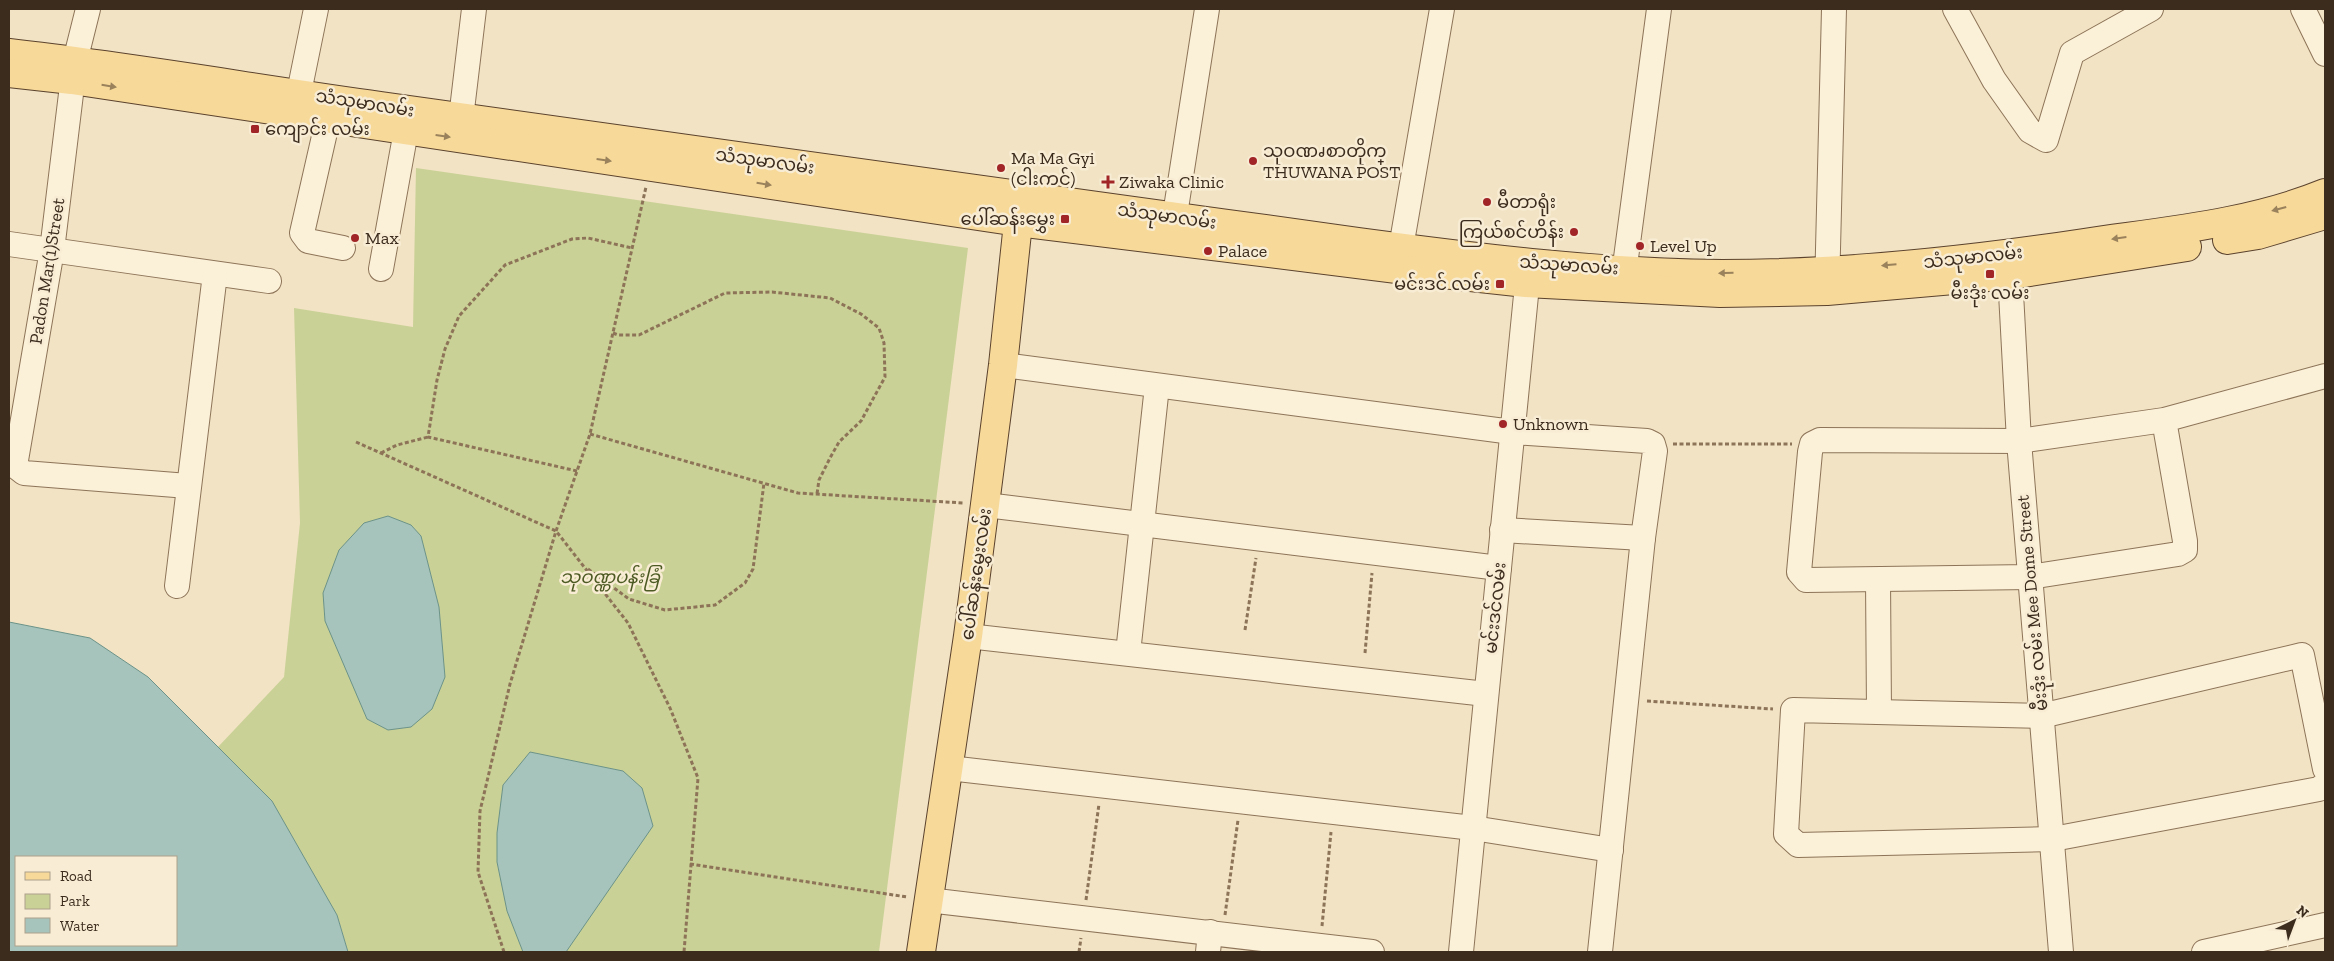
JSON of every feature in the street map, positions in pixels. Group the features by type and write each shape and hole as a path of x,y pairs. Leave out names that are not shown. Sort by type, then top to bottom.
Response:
{"main road":[{"name":"သံသုမာလမ်း","path":"9,53 73,70 297,104 461,118 1019,208 1399,258 1528,273 1623,280 1721,274 1827,281 2010,265 2258,235 2325,215"},
{"name":"သံသုမာလမ်း","path":"9,73 73,70"},
{"name":"သံသုမာလမ်း","path":"297,104 328,119 650,167 1019,208"},
{"name":"သံသုမာလမ်း","path":"2010,265 2253,216 2300,203 2325,193"},
{"name":"ပေါ်ဆန်းမွှေးလမ်း","path":"921,952 986,505 1019,208"}],"street":[{"name":"Padon Mar(1)Street","path":"88,9 73,70 52,250 15,461 18,470 24,473 188,486"},
{"path":"297,104 316,9"},
{"path":"461,118 474,9"},
{"path":"1173,229 1207,9"},
{"path":"1399,258 1442,9"},
{"path":"1623,280 1659,9"},
{"path":"1827,281 1834,9"},
{"path":"1955,9 1994,80 2030,131 2046,140 2072,53 2151,9"},
{"path":"2303,9 2325,54"},
{"path":"328,119 302,233 303,237 308,241 343,248"},
{"path":"381,268 406,131"},
{"path":"9,244 268,281"},
{"name":"မီးဒုံး လမ်း Mee Dome Street","path":"2010,265 2019,441 2061,952"},
{"name":"မင်းဒင်လမ်း","path":"1461,952 1528,273"},
{"path":"177,586 215,274"},
{"path":"1003,365 1512,432 1647,441 1653,444 1654,451 1643,538 1600,952"},
{"path":"2164,420 2186,541 2185,550 2178,554 2030,577 1806,580 1799,572 1810,452 1812,444 1820,440 2019,441 2164,420 2325,376"},
{"path":"1128,653 1144,523 1157,386"},
{"path":"986,505 1498,568"},
{"path":"1502,530 1643,538"},
{"path":"1878,580 1879,712"},
{"path":"968,636 1486,694"},
{"path":"2325,769 2302,655 2041,716 1793,710 1786,834 1798,845 2052,839 2319,789 2325,784"},
{"path":"949,768 1473,828 1610,850"},
{"path":"928,900 1083,916 1214,939 1320,946 1372,952"},
{"path":"2213,951 2325,926"}],"path":[{"path":"504,952 478,872 480,811 510,684 556,531 590,434 650,167"},
{"path":"428,437 437,380 445,349 459,316 505,265 572,239 588,238 632,248"},
{"path":"613,333 618,336 639,335 725,293 772,292 830,298 862,314 879,328 884,343 885,377 861,421 839,442 819,480 817,494"},
{"path":"590,434 798,493 986,505"},
{"path":"381,453 397,445 428,437 577,471"},
{"path":"356,442 556,531 628,622 670,708 698,778 684,952"},
{"path":"1653,444 1812,444"},
{"path":"584,566 629,599 665,610 715,605 745,583 753,569 764,483"},
{"path":"1246,630 1258,537"},
{"path":"1365,653 1374,552"},
{"path":"1626,699 1793,710"},
{"path":"1083,916 1101,786"},
{"path":"1214,939 1240,802"},
{"path":"1320,946 1333,812"},
{"path":"690,864 928,900"}],"green space":[{"name":"သုဝဏ္ဏပန်းခြံ","path":"416,168 968,248 879,952 348,952 337,915 218,747 284,677 300,523 294,308 413,327"}],"water":[{"path":"388,516 411,525 421,536 439,607 445,677 432,709 411,727 388,730 367,719 325,621 323,593 339,550 364,523"},
{"path":"9,622 90,638 148,677 272,801 337,915 348,952 9,952"},
{"path":"530,752 623,771 642,788 653,826 566,952 523,952 507,911 497,862 497,833 503,785"}],"place":[{"name":"ကျောင်း လမ်း","path":"255,129"},
{"name":"သုဝဏၧစာတိုက္ THUWANA POST","path":"1253,161"},
{"name":"Ma Ma Gyi (ငါးကင်)","path":"1001,168"},
{"name":"Ziwaka Clinic","path":"1108,182"},
{"name":"မီတာရုံး","path":"1487,202"},
{"name":"ပေါ်ဆန်းမွှေး","path":"1065,219"},
{"name":"ကြယ်စင်ဟိန်း","path":"1574,232"},
{"name":"Max","path":"355,238"},
{"name":"Level Up","path":"1640,246"},
{"name":"Palace","path":"1208,251"},
{"name":"မီးဒုံး လမ်း","path":"1990,274"},
{"name":"မင်းဒင် လမ်း","path":"1500,284"},
{"name":"Unknown","path":"1503,424"}]}
